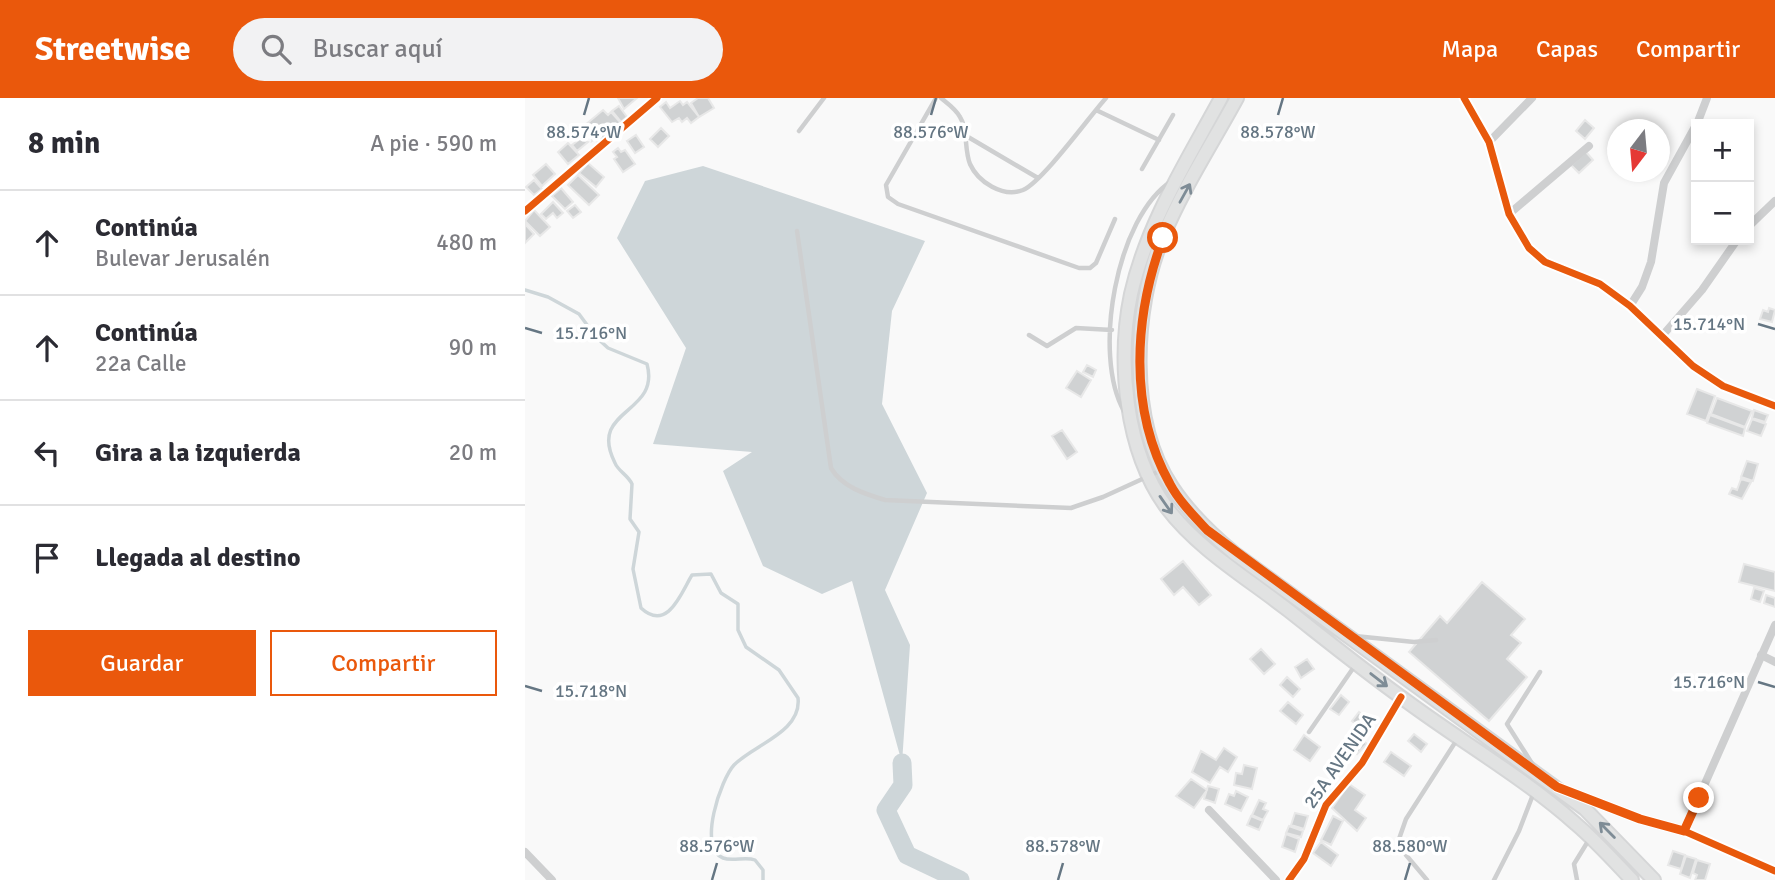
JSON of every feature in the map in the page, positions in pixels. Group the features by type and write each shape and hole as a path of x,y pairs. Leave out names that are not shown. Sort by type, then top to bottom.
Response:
{"main road":[{"path":"1221,98 1150,234 1131,296 1126,342 1132,426 1149,476 1167,507 1199,542 1401,697 1534,792 1590,837 1633,880"},
{"path":"1237,98 1163,238 1145,301 1140,345 1142,394 1147,424 1170,485 1207,530 1557,787 1602,825 1654,880"}],"street":[{"path":"525,211 657,98"},
{"path":"1464,98 1489,142 1509,215 1529,248 1545,262 1600,284 1630,306 1693,366 1723,386 1775,406"},
{"path":"1489,142 1532,98"},
{"path":"1698,119 1707,98"},
{"path":"1630,306 1651,262 1664,183 1691,134"},
{"path":"1509,215 1588,146"},
{"path":"1754,221 1775,201"},
{"path":"1662,336 1702,290 1734,245"},
{"path":"1684,831 1775,625"},
{"path":"1761,655 1775,662"},
{"name":"25A AVENIDA","path":"1289,880 1304,859 1326,805 1363,763 1401,697"},
{"path":"1557,787 1640,819 1684,831 1775,871"},
{"path":"1209,810 1266,866 1276,880"},
{"path":"525,852 552,880"}],"lane":[{"path":"799,131 824,98"},
{"path":"1106,98 1038,178 1023,190 1006,192 993,187 972,167 961,117 939,98 886,185 888,197 898,204 1079,268 1090,268 1095,263 1115,219"},
{"path":"1096,110 1159,140"},
{"path":"1142,169 1173,115"},
{"path":"963,134 1038,178"},
{"path":"1132,426 1120,404 1112,375 1116,289 1134,226 1156,191 1178,177"},
{"path":"797,230 831,468 839,480 861,492 885,500 1071,508 1163,469"},
{"path":"1029,335 1047,346 1076,328 1112,330"},
{"path":"1347,635 1414,642 1436,640"},
{"path":"1309,732 1356,663"},
{"path":"1536,772 1507,724 1541,672"},
{"path":"1427,880 1406,855 1399,839 1406,819 1458,738"},
{"path":"1494,880 1519,831 1534,792"},
{"path":"1577,880 1574,864 1590,837"}],"shaded area":[{"path":"703,166 925,241 892,311 882,404 927,493 885,590 910,645 902,763 852,581 822,594 763,566 723,471 752,452 653,444 686,348 617,238 645,181"}],"building":[{"path":"618,98 637,98 624,109"},
{"path":"698,98 708,98 714,108 699,117 691,103"},
{"path":"680,101 683,105 687,102 699,117 691,123 687,118 682,122 679,118 672,122 660,107 666,102 670,108"},
{"path":"619,106 627,117 621,122 612,111"},
{"path":"603,110 608,115 611,112 621,123 598,143 595,139 592,141 593,137 584,126"},
{"path":"1585,120 1594,128 1585,139 1576,131"},
{"path":"661,128 669,136 658,147 650,139"},
{"path":"636,135 644,147 635,153 627,141"},
{"path":"580,139 588,142 577,151 572,145"},
{"path":"568,143 579,155 568,164 558,152"},
{"path":"618,148 621,152 625,150 635,164 623,172 614,159 617,157 613,152"},
{"path":"1586,152 1593,160 1579,173 1571,165"},
{"path":"588,163 604,177 596,187 579,173"},
{"path":"546,164 555,174 542,186 533,175"},
{"path":"578,175 599,195 589,205 568,185"},
{"path":"534,180 542,189 534,195 526,187"},
{"path":"561,188 573,202 565,209 552,196"},
{"path":"553,202 563,213 557,218 553,213 546,219 541,214"},
{"path":"575,205 581,212 573,218 567,211"},
{"path":"534,210 550,227 540,236 525,221"},
{"path":"525,224 534,234 525,243"},
{"path":"1769,308 1775,310 1772,322 1760,319 1763,310 1768,312"},
{"path":"1087,365 1096,370 1093,377 1083,372"},
{"path":"1077,371 1091,380 1081,397 1066,388"},
{"path":"1697,389 1715,396 1706,421 1687,414"},
{"path":"1717,398 1752,411 1745,427 1711,414"},
{"path":"1754,410 1768,415 1765,422 1752,418"},
{"path":"1710,415 1745,428 1743,436 1707,423"},
{"path":"1752,419 1766,424 1761,436 1747,431"},
{"path":"1062,430 1077,452 1067,459 1052,436"},
{"path":"1747,461 1758,464 1753,481 1741,477"},
{"path":"1741,479 1751,482 1742,499 1729,494 1732,488 1737,490"},
{"path":"1183,561 1211,595 1199,605 1183,587 1174,595 1161,579"},
{"path":"1744,564 1775,572 1775,591 1739,582"},
{"path":"1482,582 1525,619 1511,635 1521,643 1507,659 1527,677 1489,721 1409,652 1440,616 1447,623"},
{"path":"1754,588 1764,591 1760,602 1751,599"},
{"path":"1766,595 1775,598 1775,607 1764,603"},
{"path":"1261,649 1275,664 1264,674 1250,659"},
{"path":"1307,659 1314,669 1301,678 1295,667"},
{"path":"1287,677 1300,689 1293,697 1280,685"},
{"path":"1341,695 1349,702 1339,715 1330,709"},
{"path":"1288,702 1303,715 1296,724 1280,711"},
{"path":"1359,712 1369,720 1362,729 1352,721"},
{"path":"1361,729 1363,732 1359,737 1367,744 1357,754 1347,745"},
{"path":"1414,734 1427,744 1421,752 1408,741"},
{"path":"1304,735 1320,747 1310,761 1294,750"},
{"path":"1224,748 1237,757 1228,772 1220,767 1210,783 1192,772 1201,751 1216,760"},
{"path":"1391,752 1411,766 1404,776 1384,762"},
{"path":"1244,765 1257,768 1252,789 1234,785 1236,773 1242,774"},
{"path":"1191,779 1207,790 1194,808 1176,796"},
{"path":"1349,784 1365,795 1355,810 1366,818 1357,831 1332,808"},
{"path":"1208,786 1219,789 1215,803 1204,799"},
{"path":"1236,791 1248,797 1241,811 1225,804 1229,794 1234,796"},
{"path":"1259,800 1266,803 1263,809 1268,811 1263,820 1252,815"},
{"path":"1295,813 1308,816 1304,829 1291,825"},
{"path":"1251,816 1263,821 1259,830 1247,825"},
{"path":"1333,816 1343,821 1331,845 1321,840"},
{"path":"1289,826 1303,831 1301,837 1286,833"},
{"path":"1286,834 1299,839 1295,852 1282,847"},
{"path":"1321,842 1338,855 1331,866 1313,853"},
{"path":"1673,851 1685,855 1681,869 1668,865"},
{"path":"1686,856 1696,859 1690,878 1680,874"},
{"path":"1697,860 1710,864 1705,880 1695,880 1697,875 1693,873"}],"waterway":[{"path":"525,290 548,297 579,314 608,348 647,364 648,381 644,393 617,421 610,432 609,445 616,466 632,484 630,519 639,532 633,569 641,608 659,616 666,613 679,599 692,575 711,574 721,593 738,604 738,630 746,647 779,670 798,698 797,710 785,729 734,765 723,784 714,813 712,841 715,852 727,859 755,860 763,870 763,880"},
{"path":"902,763 903,785 886,810 907,855 960,880"}],"cycle path":[{"path":"525,211 657,98"},
{"path":"1464,98 1489,142 1509,214 1529,248 1545,262 1600,284 1630,306 1693,366 1723,386 1775,406"},
{"path":"1289,880 1304,859 1326,805 1362,763 1401,697"},
{"path":"1557,787 1640,819 1684,831 1775,871"}],"route":[{"path":"1163,238 1149,279 1141,323 1142,394 1147,424 1170,485 1207,530 1234,553 1557,787 1640,819 1684,831 1699,798"}]}
